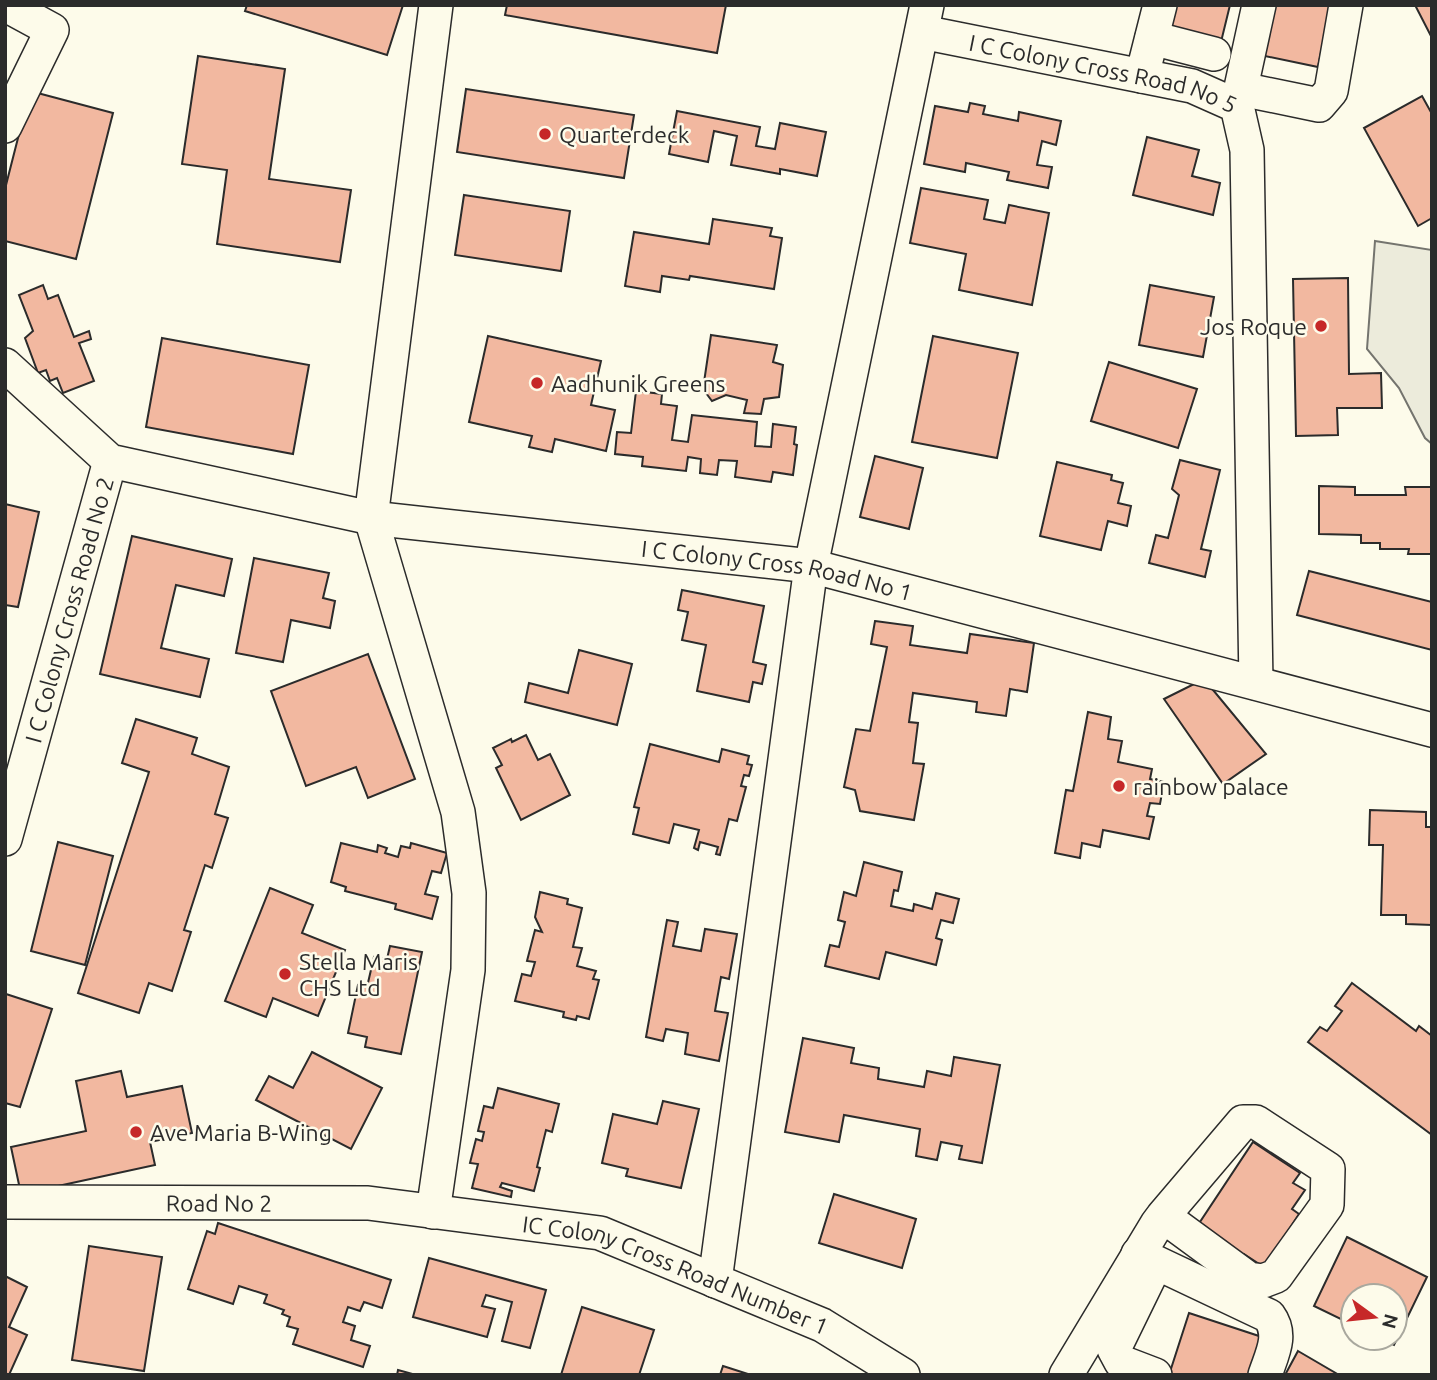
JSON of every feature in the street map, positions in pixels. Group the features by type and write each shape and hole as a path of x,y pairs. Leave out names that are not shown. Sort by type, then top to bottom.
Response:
{"street":[{"path":"5,126 55,18 6,5"},
{"path":"432,1212 468,970 469,893 458,812 372,518 436,5"},
{"path":"1142,76 1160,5"},
{"path":"1259,5 1239,97 1319,105 1331,91 1346,5"},
{"path":"715,1281 811,566 924,19"},
{"name":"I C Colony Cross Road No 5","path":"924,19 1142,76 1239,97 1247,150 1255,683"},
{"path":"1152,38 1214,54"},
{"path":"5,365 110,461"},
{"name":"I C Colony Cross Road No 1","path":"110,461 372,518 811,566 1432,730"},
{"name":"I C Colony Cross Road No 2","path":"5,839 110,461"},
{"path":"1155,1375 1121,1362 1114,1349 1163,1216 1243,1122 1256,1122 1328,1169 1327,1205 1276,1276 1263,1280 1249,1279 1163,1216"},
{"name":"Road No 2","path":"5,1202 368,1203 432,1212"},
{"name":"IC Colony Cross Road Number 1","path":"432,1212 600,1233 822,1325 903,1375"},
{"path":"1066,1375 1147,1259"},
{"path":"1147,1259 1269,1315 1276,1325 1277,1339 1265,1375"}],"shaded area":[{"path":"1375,241 1432,250 1432,444 1425,438 1399,388 1367,349"}],"building":[{"path":"247,5 403,5 387,55 245,11"},
{"path":"507,5 726,5 717,53 505,15"},
{"path":"1163,5 1230,5 1220,46 1157,30"},
{"path":"1265,5 1331,5 1318,67 1255,54"},
{"path":"1415,5 1432,5 1432,38"},
{"path":"198,56 285,69 269,179 351,190 340,262 217,244 227,170 182,164"},
{"name":"Quarterdeck","path":"466,89 634,115 624,178 457,152"},
{"path":"30,91 113,113 76,259 5,241 5,189"},
{"path":"1422,96 1432,114 1432,218 1418,226 1364,128"},
{"path":"970,103 985,106 983,114 1018,121 1019,112 1061,121 1056,145 1042,141 1037,165 1052,167 1048,188 1007,180 1009,172 966,163 965,172 924,164 935,106 968,112"},
{"path":"677,111 760,127 756,146 775,149 780,123 826,132 817,176 780,169 780,174 731,165 737,136 714,131 708,162 669,154"},
{"path":"1147,137 1199,150 1192,176 1220,183 1213,215 1133,195"},
{"path":"921,188 988,200 984,219 1005,223 1009,205 1049,213 1032,305 959,290 966,254 910,243"},
{"path":"464,195 570,211 561,271 455,255"},
{"path":"713,219 772,228 770,236 782,238 774,289 690,276 689,280 662,276 660,292 625,286 634,232 709,244"},
{"name":"Jos Roque","path":"1348,278 1349,374 1381,373 1382,408 1337,408 1338,435 1296,436 1293,279"},
{"path":"43,285 48,299 58,295 74,337 89,331 91,339 79,343 94,381 63,393 57,378 50,381 46,370 38,373 25,338 33,331 19,295"},
{"path":"1150,285 1214,297 1203,357 1139,345"},
{"path":"711,335 777,345 773,362 783,365 779,397 764,399 761,414 744,413 747,400 726,395 712,401 703,389"},
{"name":"Aadhunik Greens","path":"488,336 601,361 591,405 615,410 606,451 555,439 552,452 529,447 532,436 469,422"},
{"path":"933,336 1018,353 997,458 912,442"},
{"path":"162,338 309,365 293,454 146,427"},
{"path":"1109,362 1197,389 1178,448 1091,421"},
{"path":"636,391 662,394 661,404 677,406 672,440 688,442 692,415 757,422 755,446 771,447 773,424 796,427 794,444 797,445 793,475 773,472 771,482 735,477 737,461 719,460 717,475 700,473 701,459 688,457 686,471 642,466 643,457 615,454 617,432 631,433"},
{"path":"875,456 923,468 909,529 860,517"},
{"path":"1180,460 1220,470 1201,549 1211,551 1205,577 1149,563 1156,535 1168,538 1179,495 1172,489"},
{"path":"1057,462 1112,475 1111,480 1123,483 1118,503 1131,506 1127,526 1108,521 1101,550 1040,536"},
{"path":"1319,486 1355,487 1355,495 1406,495 1405,487 1432,487 1432,554 1408,554 1409,549 1380,549 1380,543 1361,543 1361,535 1319,534"},
{"path":"5,504 39,512 18,607 5,605"},
{"path":"132,536 232,559 224,596 176,585 161,648 209,659 200,697 100,674"},
{"path":"254,558 329,573 323,598 335,601 330,628 291,620 283,662 236,653"},
{"path":"1309,571 1432,602 1432,650 1297,615"},
{"path":"682,590 764,606 753,662 766,665 762,684 753,682 749,702 697,691 706,645 682,640 688,612 678,610"},
{"path":"875,621 913,626 910,645 967,653 970,634 1034,643 1027,692 1010,689 1006,716 976,712 977,702 913,693 909,722 918,723 913,763 924,764 914,820 860,811 855,790 844,787 856,729 870,731 887,647 871,644"},
{"path":"579,650 632,664 617,725 525,702 529,683 568,693"},
{"path":"368,654 415,779 368,798 356,767 306,786 271,691"},
{"path":"1204,679 1266,754 1223,784 1164,699"},
{"name":"rainbow palace","path":"1088,712 1111,717 1108,739 1122,741 1118,762 1152,769 1150,779 1164,782 1160,804 1150,803 1147,816 1154,817 1149,839 1103,830 1100,847 1082,843 1080,858 1055,853 1066,790 1073,791"},
{"path":"136,719 197,738 192,754 229,767 215,814 228,818 212,868 205,865 184,930 191,932 172,991 149,983 139,1013 78,993 149,772 122,763"},
{"path":"526,735 538,760 550,754 570,795 521,820 496,768 502,765 493,748"},
{"path":"650,744 719,762 722,749 749,756 747,764 752,765 749,776 744,775 741,786 746,787 737,821 729,819 720,855 716,854 718,847 700,842 698,850 694,848 699,830 674,824 669,843 633,834 639,808 634,807"},
{"path":"1370,810 1426,812 1426,827 1432,827 1432,925 1406,924 1406,915 1381,915 1383,845 1369,845"},
{"path":"58,842 113,856 85,965 31,951"},
{"path":"341,843 377,852 378,845 387,848 385,853 398,857 401,846 410,848 411,843 447,853 441,873 432,871 425,894 438,897 432,919 395,909 396,904 345,891 346,887 331,882"},
{"path":"864,862 902,872 891,906 913,911 914,904 932,909 936,893 959,899 953,923 941,920 936,938 942,940 936,965 886,952 879,979 825,966 830,945 839,947 845,922 838,920 844,892 856,896"},
{"name":"Stella Maris CHS Ltd","path":"270,888 313,905 302,933 345,950 318,1016 273,998 266,1017 225,1001"},
{"path":"540,892 568,899 567,904 582,908 573,947 582,948 577,966 596,971 593,979 599,980 589,1019 563,1017 564,1012 515,1001 522,974 531,976 535,962 527,961 535,930 542,932 535,917"},
{"path":"667,920 678,922 673,946 701,951 705,929 737,934 729,979 721,977 715,1011 728,1013 719,1061 685,1054 688,1033 666,1029 663,1041 646,1037"},
{"path":"390,946 422,952 401,1054 365,1047 367,1037 348,1033 358,985 367,987 374,957 387,959"},
{"path":"1352,983 1416,1031 1419,1026 1432,1036 1432,1135 1308,1042 1320,1027 1327,1031 1342,1011 1335,1006"},
{"path":"6,994 52,1009 20,1107 5,1103"},
{"path":"803,1038 854,1048 851,1063 879,1068 878,1079 924,1087 927,1071 951,1076 954,1057 1000,1065 982,1163 959,1159 962,1146 941,1142 937,1160 916,1156 920,1129 844,1115 839,1142 785,1132"},
{"path":"312,1052 382,1088 351,1149 256,1100 269,1076 293,1088"},
{"name":"Ave Maria B-Wing","path":"121,1071 127,1097 182,1086 192,1133 150,1142 155,1165 21,1194 11,1147 86,1131 76,1081"},
{"path":"498,1088 559,1104 552,1132 546,1130 534,1191 502,1183 500,1187 512,1191 511,1197 472,1188 478,1164 470,1163 476,1139 482,1141 484,1132 478,1131 484,1106 493,1108"},
{"path":"663,1101 699,1109 681,1188 626,1176 628,1169 602,1163 613,1114 657,1124"},
{"path":"1253,1142 1300,1173 1293,1183 1305,1190 1292,1209 1299,1214 1283,1239 1270,1271 1244,1254 1237,1264 1192,1234"},
{"path":"834,1194 916,1219 902,1268 819,1243"},
{"path":"218,1223 391,1280 382,1308 364,1302 360,1311 348,1307 343,1322 355,1326 351,1340 370,1346 363,1367 293,1344 298,1329 287,1326 290,1317 282,1314 284,1310 264,1303 267,1295 239,1286 233,1304 188,1289 207,1231 215,1234"},
{"path":"1347,1237 1427,1277 1409,1314 1409,1282 1339,1282 1339,1318 1314,1306"},
{"path":"89,1246 162,1257 144,1371 72,1360"},
{"path":"429,1258 546,1290 530,1348 502,1341 512,1302 486,1295 482,1306 495,1309 487,1337 413,1317"},
{"path":"5,1276 27,1287 9,1327 27,1335 9,1375 5,1373"},
{"path":"582,1307 654,1330 639,1375 561,1375"},
{"path":"1189,1313 1265,1338 1254,1375 1169,1375"},
{"path":"1298,1351 1339,1375 1285,1375"},
{"path":"723,1366 751,1375 720,1375"},
{"path":"398,1370 416,1375 397,1375"}],"place":[{"name":"Quarterdeck","path":"545,134"},
{"name":"Jos Roque","path":"1321,326"},
{"name":"Aadhunik Greens","path":"537,383"},
{"name":"rainbow palace","path":"1119,786"},
{"name":"Stella Maris CHS Ltd","path":"285,974"},
{"name":"Ave Maria B-Wing","path":"136,1132"}]}
